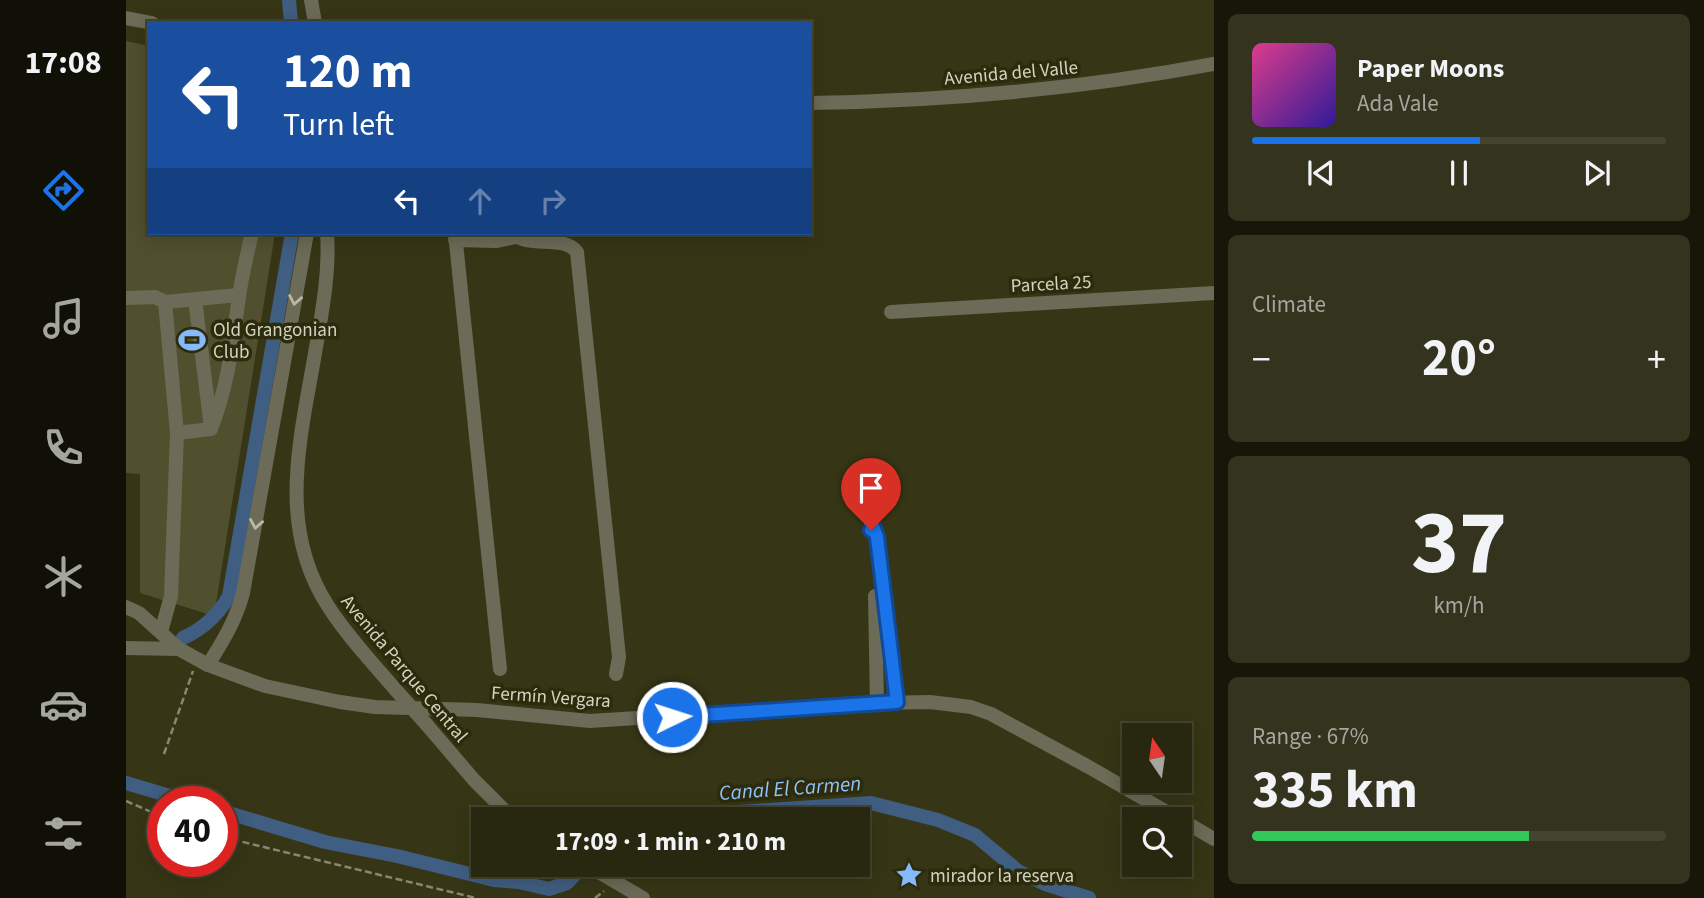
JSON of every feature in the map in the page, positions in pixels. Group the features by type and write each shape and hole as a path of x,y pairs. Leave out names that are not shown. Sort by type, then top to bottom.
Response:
{"street":[{"path":"311,0 315,21"},
{"path":"126,18 147,22"},
{"name":"Avenida del Valle","path":"812,103 904,101 1002,94 1141,77 1214,64"},
{"path":"211,429 231,360 239,295 251,235"},
{"path":"202,662 229,634 243,593 307,235"},
{"name":"Avenida Parque Central","path":"327,235 326,285 297,474 297,522 309,569 327,605 345,630 474,780 501,807"},
{"path":"500,669 455,236 497,241 513,235 530,241 568,246 577,252 619,657 617,674"},
{"name":"Parcela 25","path":"891,312 1214,293"},
{"path":"126,298 155,297 165,302 239,295"},
{"path":"195,299 211,429"},
{"path":"161,632 172,596 177,433 165,302"},
{"path":"177,433 211,429"},
{"path":"877,703 875,595 869,540 873,526 877,537 897,702"},
{"name":"Fermín Vergara","path":"126,607 139,613 179,649 202,662 264,686 375,707 477,710 590,721 897,702 954,704 991,714 1158,807"},
{"path":"126,648 179,649"},
{"name":"Fermín Vergara","path":"1192,826 1214,839"},
{"path":"606,877 643,898"}],"path":[{"path":"164,754 202,662"},
{"path":"126,801 147,810"},
{"path":"238,841 476,898"}],"shaded area":[{"name":"Old Grangonian Club","path":"126,41 147,46 147,235 275,235 214,616 140,593 140,474 126,473"}],"waterway":[{"path":"289,0 291,21"},
{"path":"183,638 209,621 229,596 292,235"},
{"name":"Canal El Carmen","path":"126,783 147,789"},
{"name":"Canal El Carmen","path":"813,807 871,803 938,820 975,835 1018,871 1045,884 1089,898"},
{"name":"Canal El Carmen","path":"238,816 325,842 471,874"},
{"name":"Canal El Carmen","path":"482,877 549,889 567,883 573,877"}],"place":[{"name":"Old Grangonian Club","path":"192,340"},
{"name":"mirador la reserva","path":"909,875"}],"route":[{"path":"672,717 897,702 877,537 873,526 871,530"}]}
